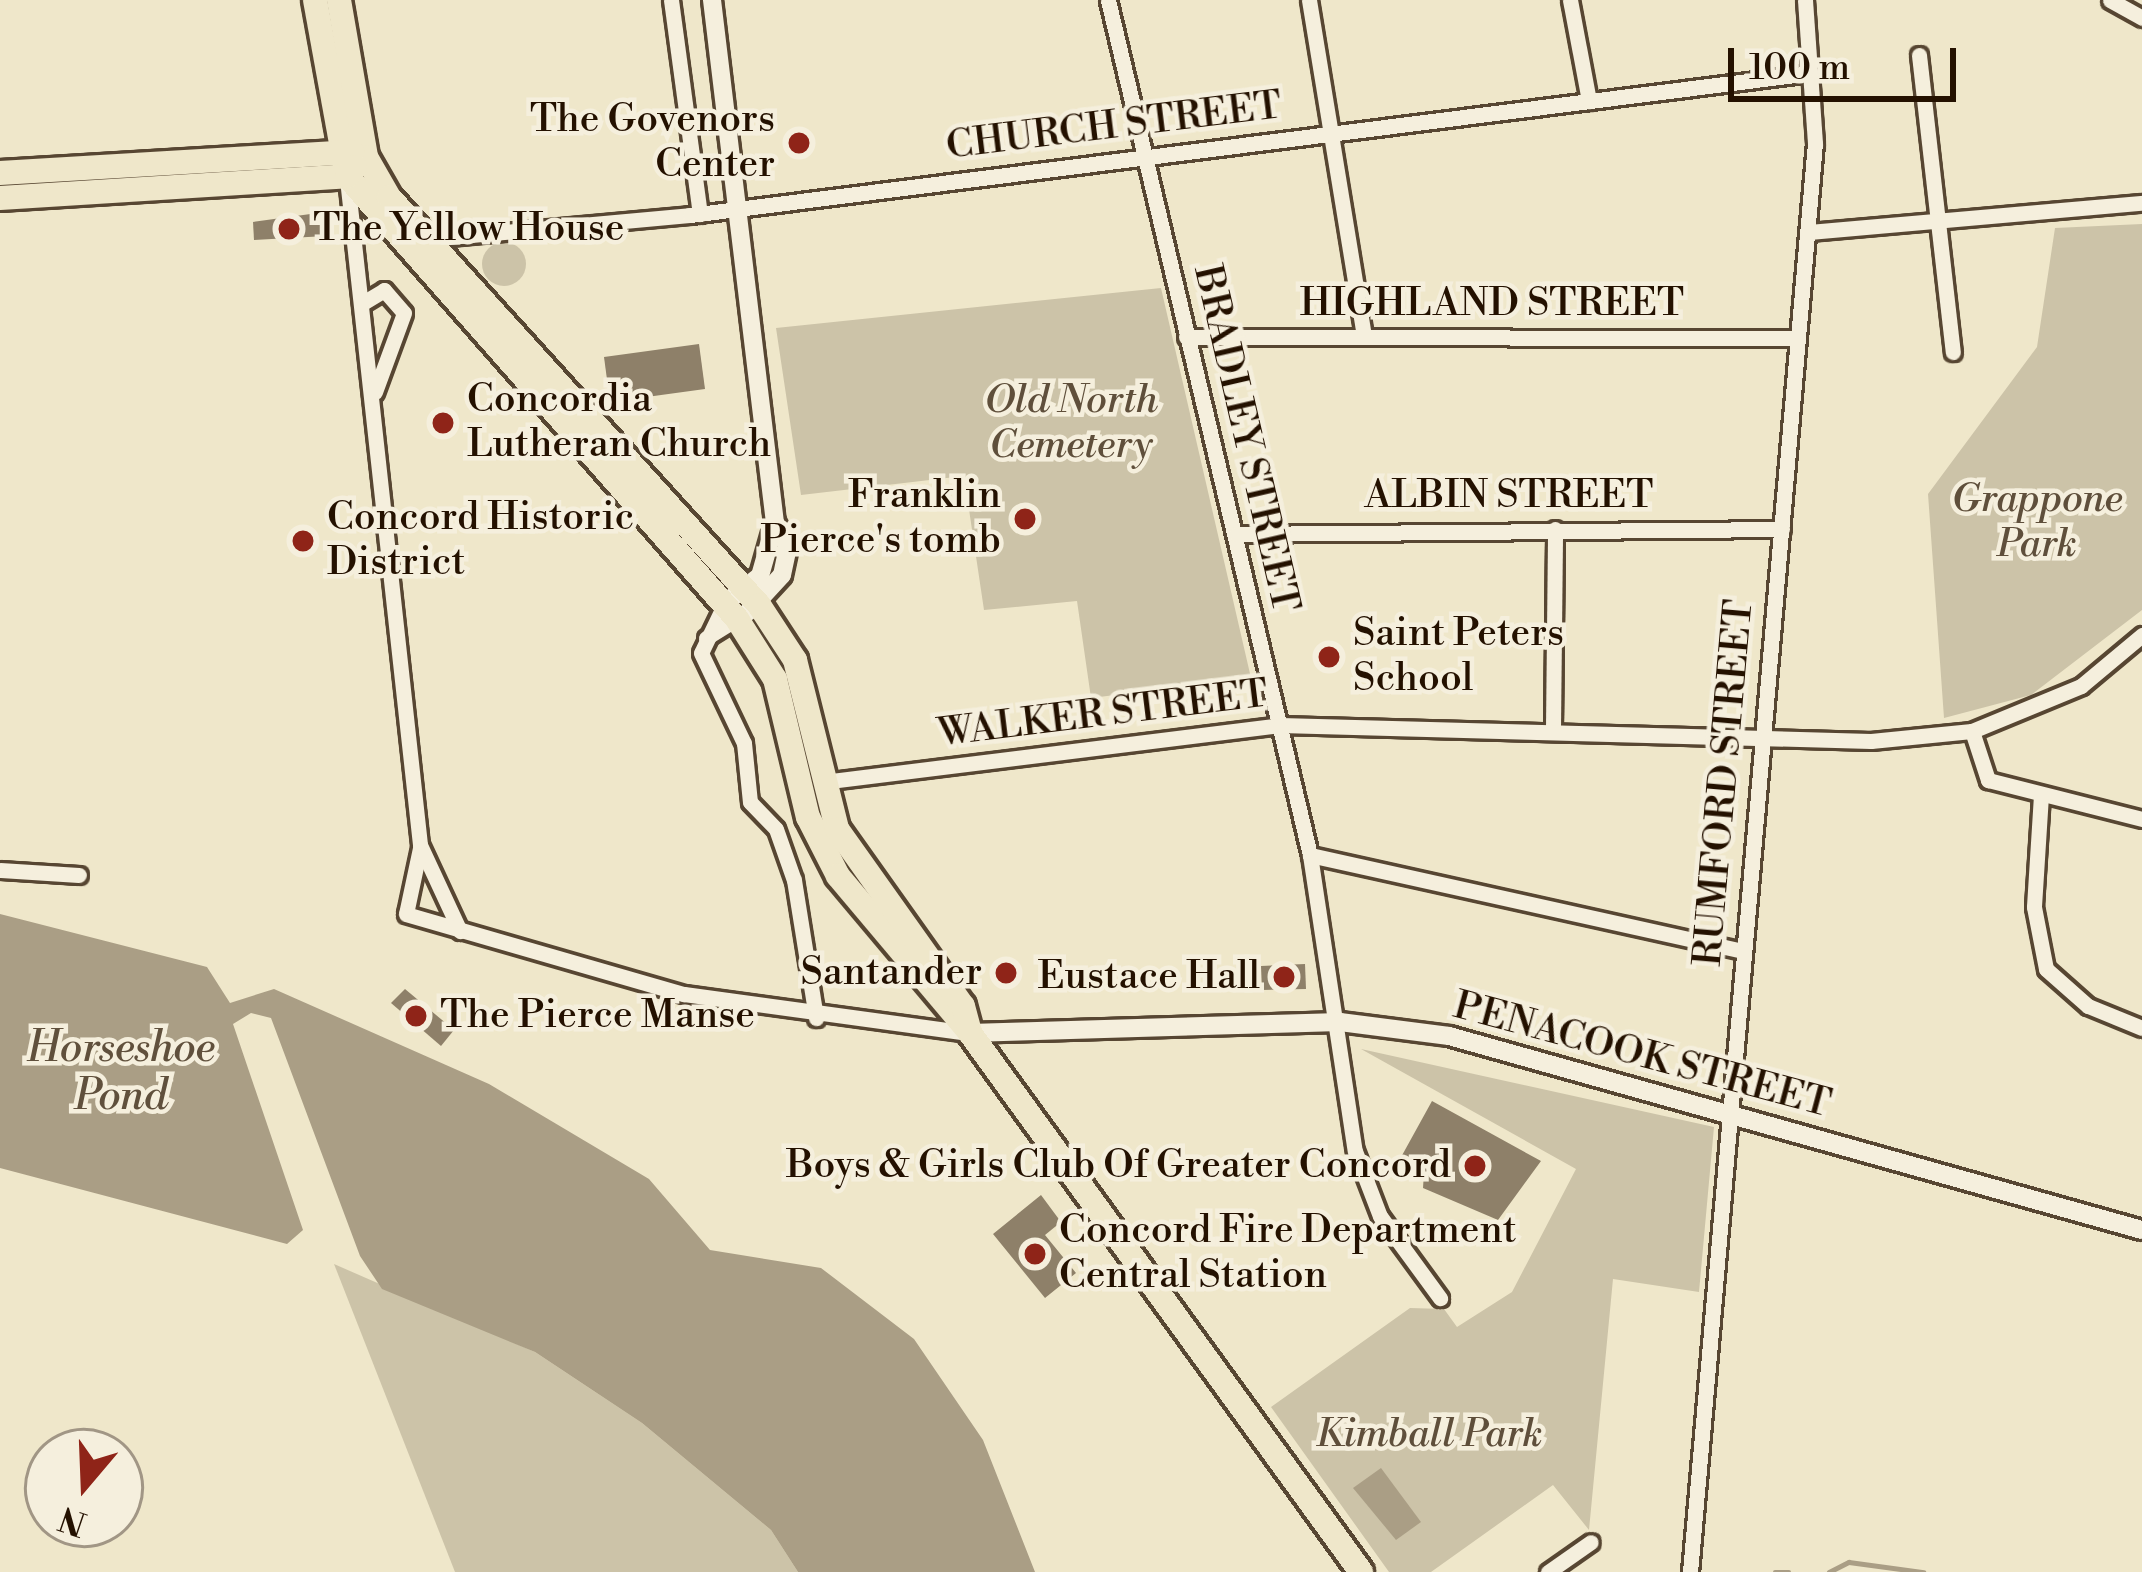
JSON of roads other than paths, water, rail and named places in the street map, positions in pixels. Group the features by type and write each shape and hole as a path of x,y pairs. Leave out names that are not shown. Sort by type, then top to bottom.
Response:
{"main road":[{"path":"315,0 346,176 731,611 775,679 821,849 938,1004 970,1033 1361,1572"},
{"path":"339,0 366,157 424,239 753,596 795,660 837,829 963,1006 970,1033"},
{"path":"0,198 73,180 339,147 366,157"},
{"path":"0,172 73,180 346,176 366,157"}],"street":[{"path":"671,0 700,214"},
{"path":"712,0 731,207 776,523 788,553 776,592 753,596 706,638 704,665 744,743 750,802 776,829 794,880 816,1018"},
{"name":"BRADLEY STREET","path":"1108,0 1310,855 1340,1022 1359,1166 1380,1216 1439,1298"},
{"path":"1310,0 1364,336"},
{"path":"1570,0 1589,101"},
{"name":"RUMFORD STREET","path":"1690,1572 1808,232 1811,73 1805,0"},
{"path":"2110,0 2142,18"},
{"path":"1919,55 1952,352"},
{"name":"CHURCH STREET","path":"424,239 700,214 1144,154 1811,73"},
{"path":"346,176 374,394 420,845 406,914 684,994 816,1018 970,1033"},
{"path":"1808,232 2142,203"},
{"path":"361,304 384,290 404,313 374,394"},
{"name":"HIGHLAND STREET","path":"1186,337 1798,338"},
{"path":"1553,728 1555,529"},
{"name":"ALBIN STREET","path":"1236,534 1782,529"},
{"name":"WALKER STREET","path":"823,782 1280,725 1765,732 1871,741 1972,731 2081,686 2142,634"},
{"path":"1972,731 1988,780 2142,819"},
{"path":"2041,795 2034,907 2046,969 2088,1006 2142,1028"},
{"path":"420,845 460,931"},
{"path":"1310,855 1743,951"},
{"path":"0,869 79,875"},
{"name":"PENACOOK STREET","path":"970,1033 1340,1022 1525,1052 2142,1230"},
{"path":"1548,1572 1591,1542"}],"water":[{"name":"Horseshoe Pond","path":"0,914 207,967 230,1003 274,989 489,1084 649,1179 710,1250 821,1268 914,1339 983,1440 1035,1572 798,1572 771,1530 642,1423 535,1352 382,1289 360,1256 271,1018 251,1013 233,1024 303,1230 287,1244 0,1168"},
{"path":"1381,1468 1421,1522 1396,1540 1353,1488"}],"waterway":[{"path":"1829,1572 1849,1562 1923,1572"},
{"path":"1775,1572 1789,1572"}],"place":[{"name":"The Govenors Center","path":"799,143"},
{"name":"The Yellow House","path":"289,229"},
{"name":"Concordia Lutheran Church","path":"443,423"},
{"name":"Franklin Pierce's tomb","path":"1025,519"},
{"name":"Concord Historic District","path":"303,541"},
{"name":"Saint Peters School","path":"1329,657"},
{"name":"Santander","path":"1006,973"},
{"name":"Eustace Hall","path":"1284,977"},
{"name":"The Pierce Manse","path":"416,1016"},
{"name":"Boys & Girls Club Of Greater Concord","path":"1475,1166"},
{"name":"Concord Fire Department Central Station","path":"1035,1254"}],"park label":[{"name":"Old North Cemetery","path":"1071,424"},
{"name":"Grappone Park","path":"2037,524"},
{"name":"Kimball Park","path":"1429,1435"}]}
